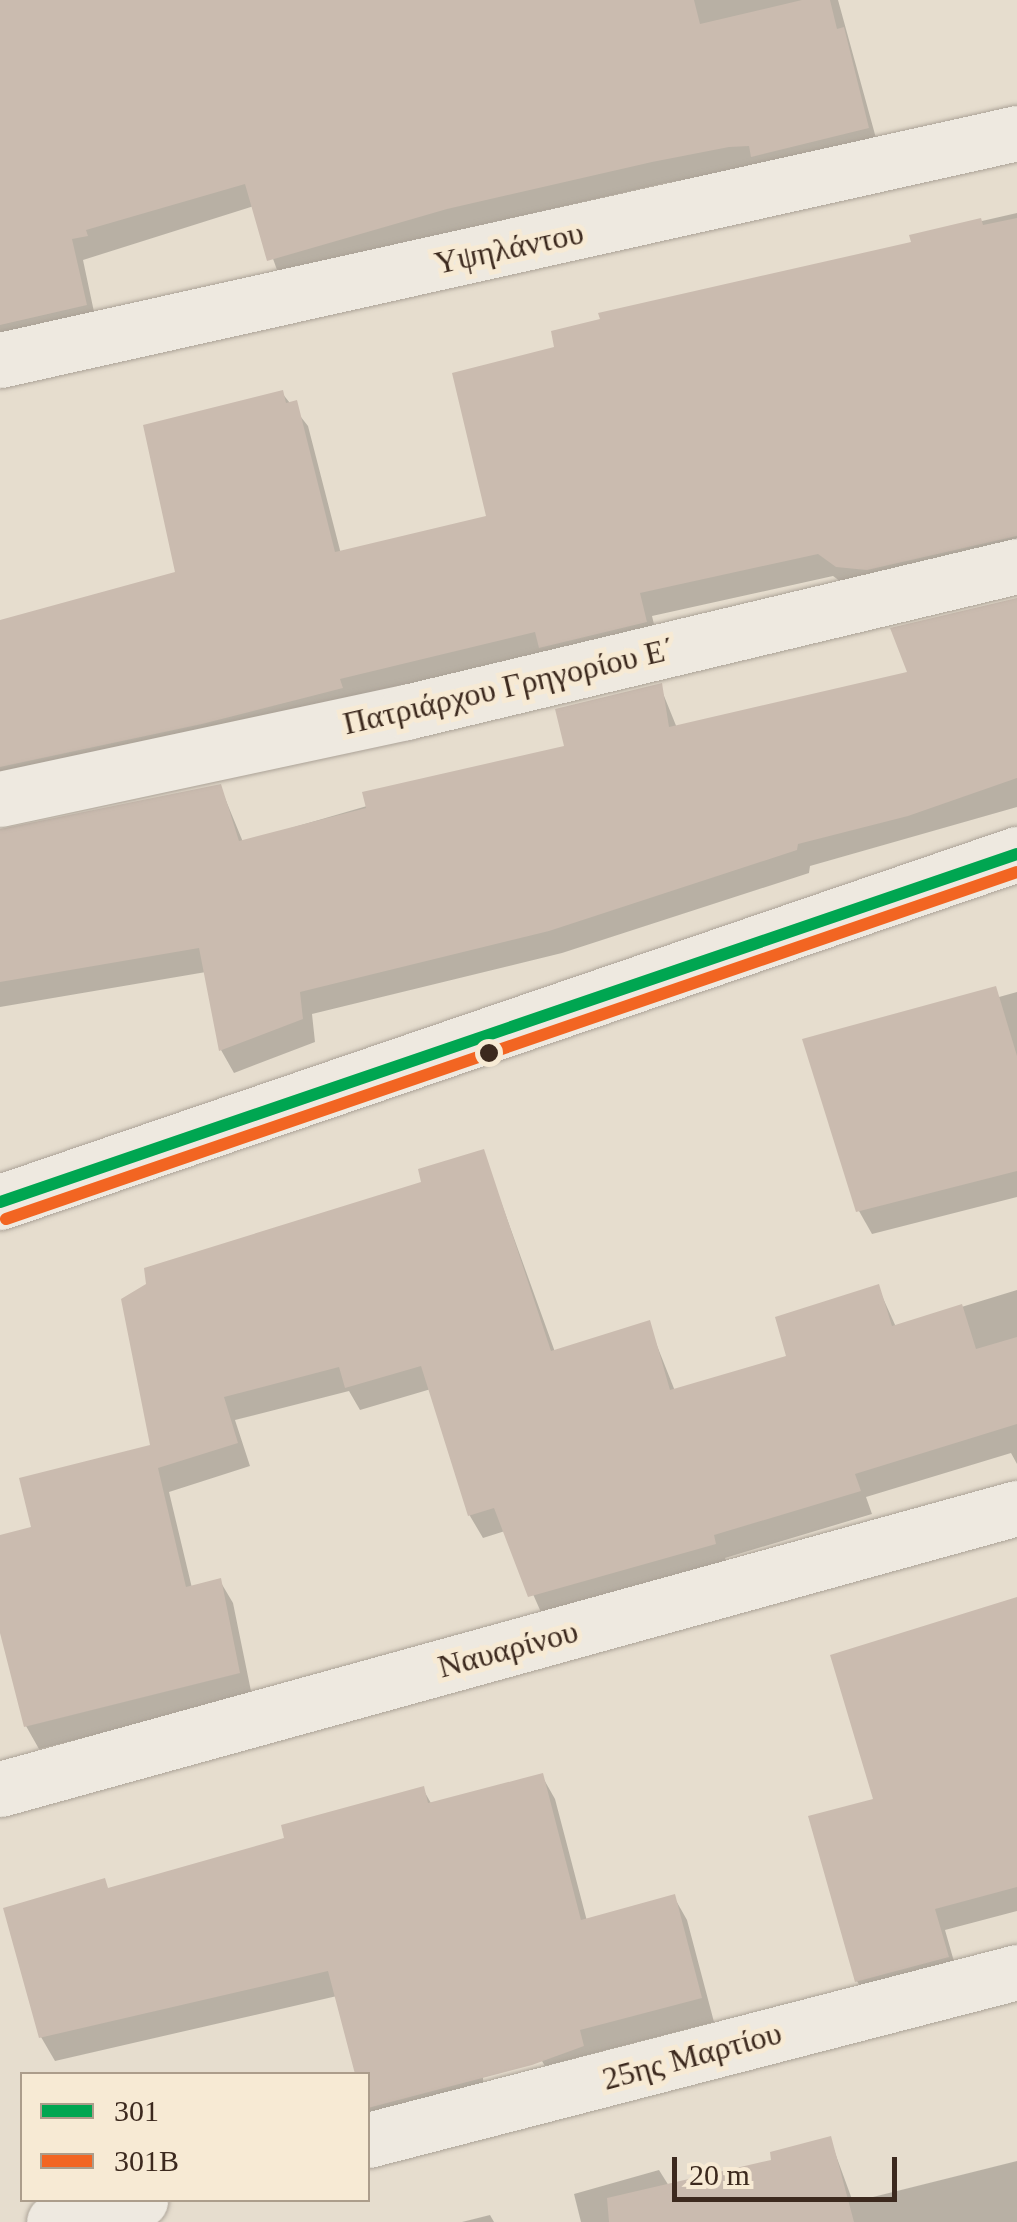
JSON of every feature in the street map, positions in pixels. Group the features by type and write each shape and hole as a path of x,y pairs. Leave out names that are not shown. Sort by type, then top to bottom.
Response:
{"street":[{"name":"Υψηλάντου","path":"0,360 1017,134"},
{"name":"Πατριάρχου Γρηγορίου Ε΄","path":"0,799 406,712 1017,566"},
{"path":"0,1202 1017,854"},
{"name":"Ναυαρίνου","path":"0,1789 1017,1508"},
{"name":"25ης Μαρτίου","path":"370,2139 1017,1972"},
{"path":"54,2222 132,2202"}],"building":[{"path":"0,0 694,0 700,24 802,0 830,0 837,29 844,27 869,128 751,157 749,146 729,147 652,162 447,209 267,261 245,184 86,230 88,236 72,239 87,305 0,325"},
{"path":"981,218 983,225 1017,218 1017,536 867,570 836,567 818,554 640,593 647,622 539,648 535,632 340,679 343,688 202,724 0,767 0,620 175,572 143,425 283,390 286,403 297,400 335,552 486,516 452,373 554,347 551,331 600,319 598,313 911,242 909,235"},
{"path":"1017,598 1017,778 908,816 798,844 797,850 549,931 300,992 303,1019 219,1051 199,948 0,982 0,829 221,784 239,841 366,808 362,792 564,746 555,709 662,683 669,727 907,672 890,628"},
{"path":"996,986 1017,1056 1017,1171 856,1212 802,1039"},
{"path":"484,1149 551,1351 650,1320 670,1390 786,1356 775,1317 879,1284 892,1326 962,1304 976,1349 1017,1337 1017,1424 855,1474 861,1491 714,1535 716,1544 528,1597 494,1508 468,1516 421,1366 345,1388 339,1367 224,1397 238,1443 158,1468 186,1587 221,1578 240,1673 24,1727 0,1633 0,1535 31,1527 19,1478 150,1445 121,1299 146,1284 144,1268 421,1182 418,1169"},
{"path":"1017,1597 1017,1887 935,1909 949,1957 855,1982 808,1816 873,1799 830,1655"},
{"path":"543,1773 581,1920 675,1894 702,1998 580,2030 584,2046 532,2065 370,2107 370,2072 354,2072 328,1971 39,2038 3,1908 105,1878 108,1888 284,1838 281,1825 424,1786 428,1803"},
{"path":"831,2136 854,2222 609,2222 607,2198 771,2160 770,2152"}],"transit line":[{"name":"301","path":"0,1202 1017,854"},
{"name":"301B","path":"6,1219 1017,872"}]}
